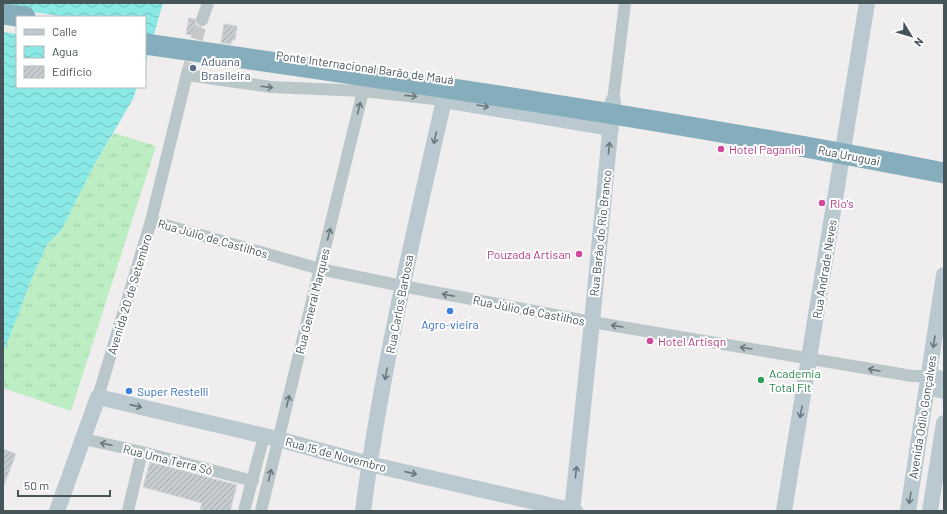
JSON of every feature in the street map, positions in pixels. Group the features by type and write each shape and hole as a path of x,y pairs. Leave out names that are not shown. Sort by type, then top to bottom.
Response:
{"highway":[{"path":"3,14 18,16"},
{"path":"3,24 16,26"},
{"name":"Ponte Internacional Barão de Mauá","path":"146,35 583,103"},
{"name":"Ponte Internacional Barão de Mauá","path":"146,44 583,103"},
{"name":"Rua Uruguai","path":"583,103 612,114 944,160"},
{"name":"Rua Uruguai","path":"844,146 944,173"}],"street":[{"path":"202,20 208,3"},
{"name":"Rua Barão do Rio Branco","path":"573,511 612,114 626,3"},
{"name":"Rua Andrade Neves","path":"784,511 867,3"},
{"name":"Avenida 20 de Setembro","path":"57,511 98,397 151,221 187,74 271,87 364,91"},
{"path":"364,91 444,100 612,114"},
{"name":"Rua General Marques","path":"261,511 271,438 320,269 364,91"},
{"name":"Rua Carlos Barbosa","path":"364,511 370,464 402,286 444,100"},
{"name":"Rua Júlio de Castilhos","path":"151,221 320,269 592,322 933,380 944,392"},
{"name":"Avenida Odilo Gonçalves","path":"908,511 933,380 944,282"},
{"name":"Rua 15 de Novembro","path":"98,397 271,438 370,464 573,511"},
{"name":"Avenida Odilo Gonçalves","path":"930,511 944,423"},
{"path":"244,511 252,481 271,438"},
{"name":"Rua Uma Terra Só","path":"84,439 142,452 252,481"},
{"path":"128,511 142,452"}],"green space":[{"path":"114,133 156,146 71,411 3,388 3,354 32,278 48,243 61,231 92,169"}],"water":[{"path":"3,3 163,3 146,62 146,16 16,16 16,88 137,88 133,99 92,169 61,231 48,243 32,278 3,354"}],"pier":[{"path":"3,8 62,16 16,16 16,34 3,32"}],"building":[{"path":"189,18 195,19 196,25 201,27 200,36 186,34"},
{"path":"224,24 237,26 235,40 232,40 231,44 221,43"},
{"path":"3,449 16,454 4,485 3,485"},
{"path":"150,462 237,485 230,511 200,511 202,503 143,487"}],"tunnel":[{"path":"187,74 202,20"}],"place":[{"name":"Aduana Brasileira","path":"193,68"},
{"name":"Hotel Paganini","path":"721,149"},
{"name":"Rio's","path":"822,203"},
{"name":"Pouzada Artisan","path":"579,254"},
{"name":"Agro-vieira","path":"450,311"},
{"name":"Hotel Artisqn","path":"650,341"},
{"name":"Academia Total Fit","path":"761,380"},
{"name":"Super Restelli","path":"129,391"}]}
